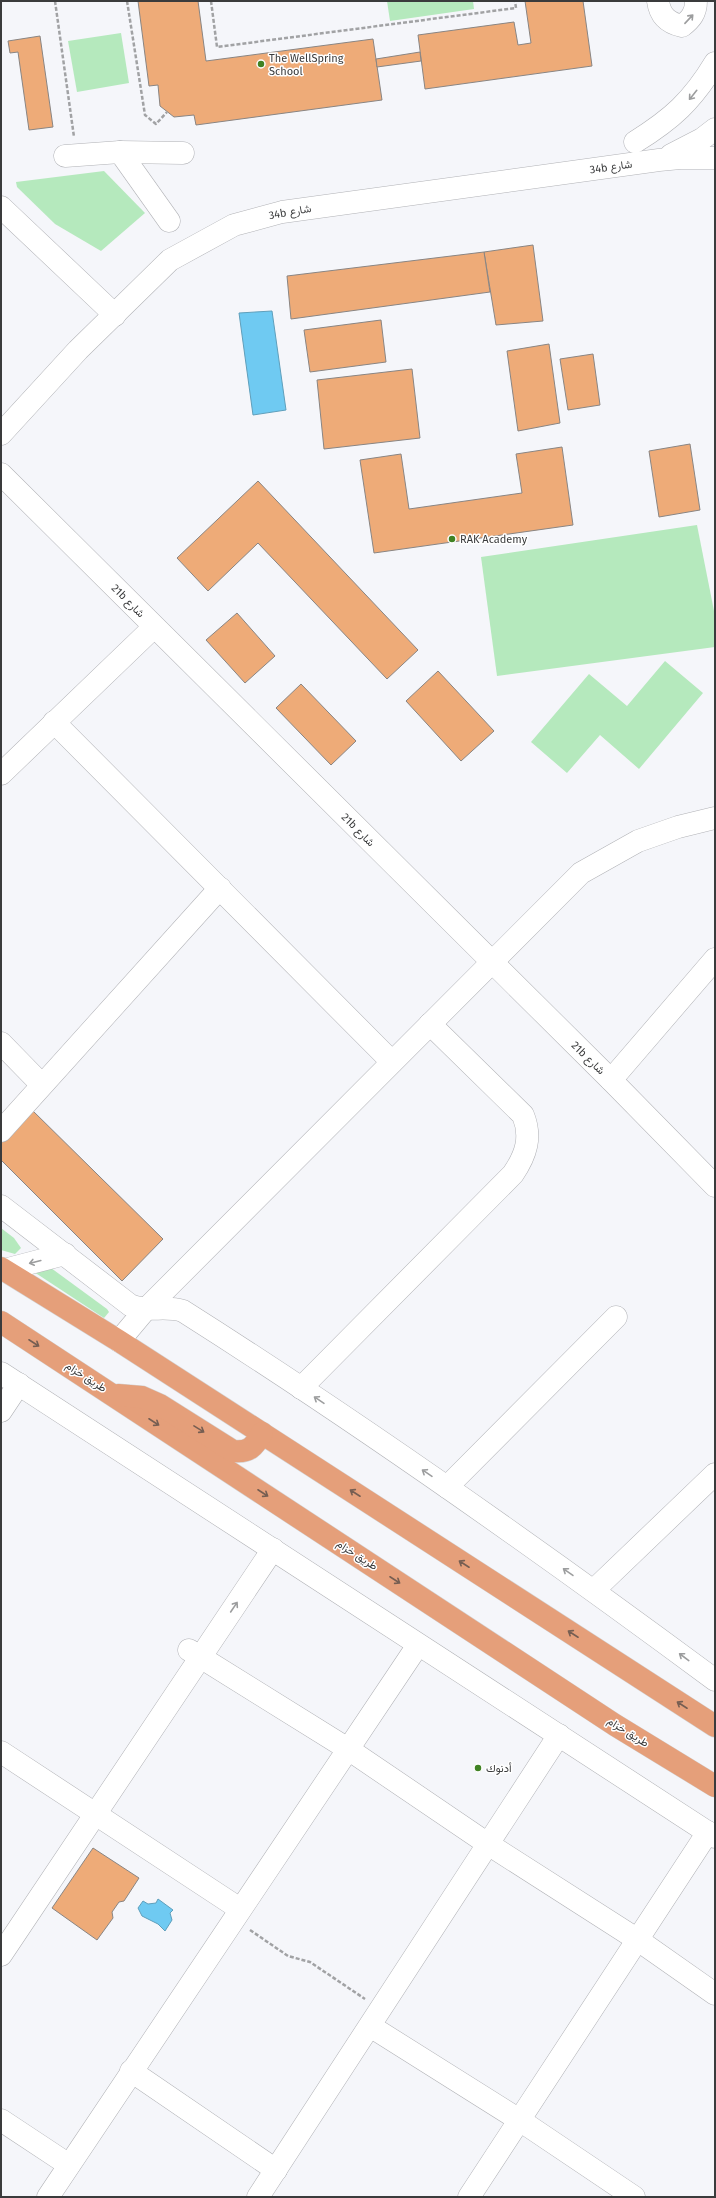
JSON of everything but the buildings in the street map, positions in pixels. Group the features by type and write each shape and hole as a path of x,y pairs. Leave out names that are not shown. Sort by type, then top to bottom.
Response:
{"main road":[{"path":"3,1269 119,1341 715,1726"},
{"name":"طريق خزام","path":"1,1322 615,1724 715,1786"},
{"path":"113,1395 142,1397 160,1405 233,1451 243,1452 252,1447 262,1433"}],"street":[{"path":"658,1 663,16 671,24 682,26 692,18 696,8 696,1"},
{"path":"635,142 665,123 686,104 703,83 715,63"},
{"name":"34b شارع","path":"659,160 681,151 715,129"},
{"path":"71,156 120,152 183,153"},
{"path":"120,152 169,221"},
{"name":"34b شارع","path":"1,434 78,350 170,260 234,225 282,212 659,160 680,158 715,158"},
{"path":"1,207 115,315"},
{"name":"21b شارع","path":"1,474 611,1080 715,1186"},
{"path":"1,774 154,627"},
{"path":"54,722 392,1062"},
{"path":"119,1341 146,1310 581,874 638,841 678,827 715,818"},
{"path":"1,1131 41,1084 220,888"},
{"path":"611,1080 715,959"},
{"path":"301,1388 513,1174 521,1163 528,1145 528,1127 523,1115 430,1024"},
{"path":"1,1043 41,1084"},
{"path":"1,1206 130,1305 146,1310 166,1308 183,1311 301,1388 447,1486 594,1590 715,1680"},
{"path":"3,1269 65,1254"},
{"path":"447,1486 616,1317"},
{"path":"1,1411 7,1380 267,1546 712,1835 638,1940 470,2197"},
{"path":"594,1590 715,1474"},
{"path":"1,1955 90,1809 267,1546"},
{"path":"48,2197 68,2165 418,1645"},
{"path":"195,1653 348,1749 488,1844 638,1940 715,1994"},
{"path":"258,2197 559,1736"},
{"path":"1,1752 90,1809 237,1914"},
{"path":"375,2017 521,2121 634,2197"},
{"path":"131,2072 276,2170"},
{"path":"1,2120 68,2165"}],"path":[{"path":"55,1 71,156"},
{"path":"128,1 145,115 156,124 167,112"},
{"path":"211,1 217,47 516,8 515,1"},
{"path":"237,1914 288,1956 310,1962 375,2017"}],"green space":[{"path":"387,1 473,1 474,9 390,21"},
{"path":"121,33 129,83 77,92 68,41"},
{"path":"104,171 145,213 101,251 55,224 17,187 16,182"},
{"path":"697,525 715,616 715,647 497,676 481,557"},
{"path":"665,661 703,693 639,769 600,735 567,773 531,742 589,674 627,706"},
{"path":"1,1228 14,1238 21,1248 15,1254 1,1250"},
{"path":"51,1268 107,1309 109,1312 104,1318 31,1270"}],"water":[{"path":"272,311 286,410 253,415 239,313"},
{"path":"158,1899 173,1910 170,1913 172,1920 165,1931 158,1924 142,1916 138,1908 143,1901 148,1904 156,1903"}],"place":[{"name":"The WellSpring School","path":"261,64"},
{"name":"RAK Academy","path":"452,539"},
{"name":"أدنوك","path":"478,1768"}]}
